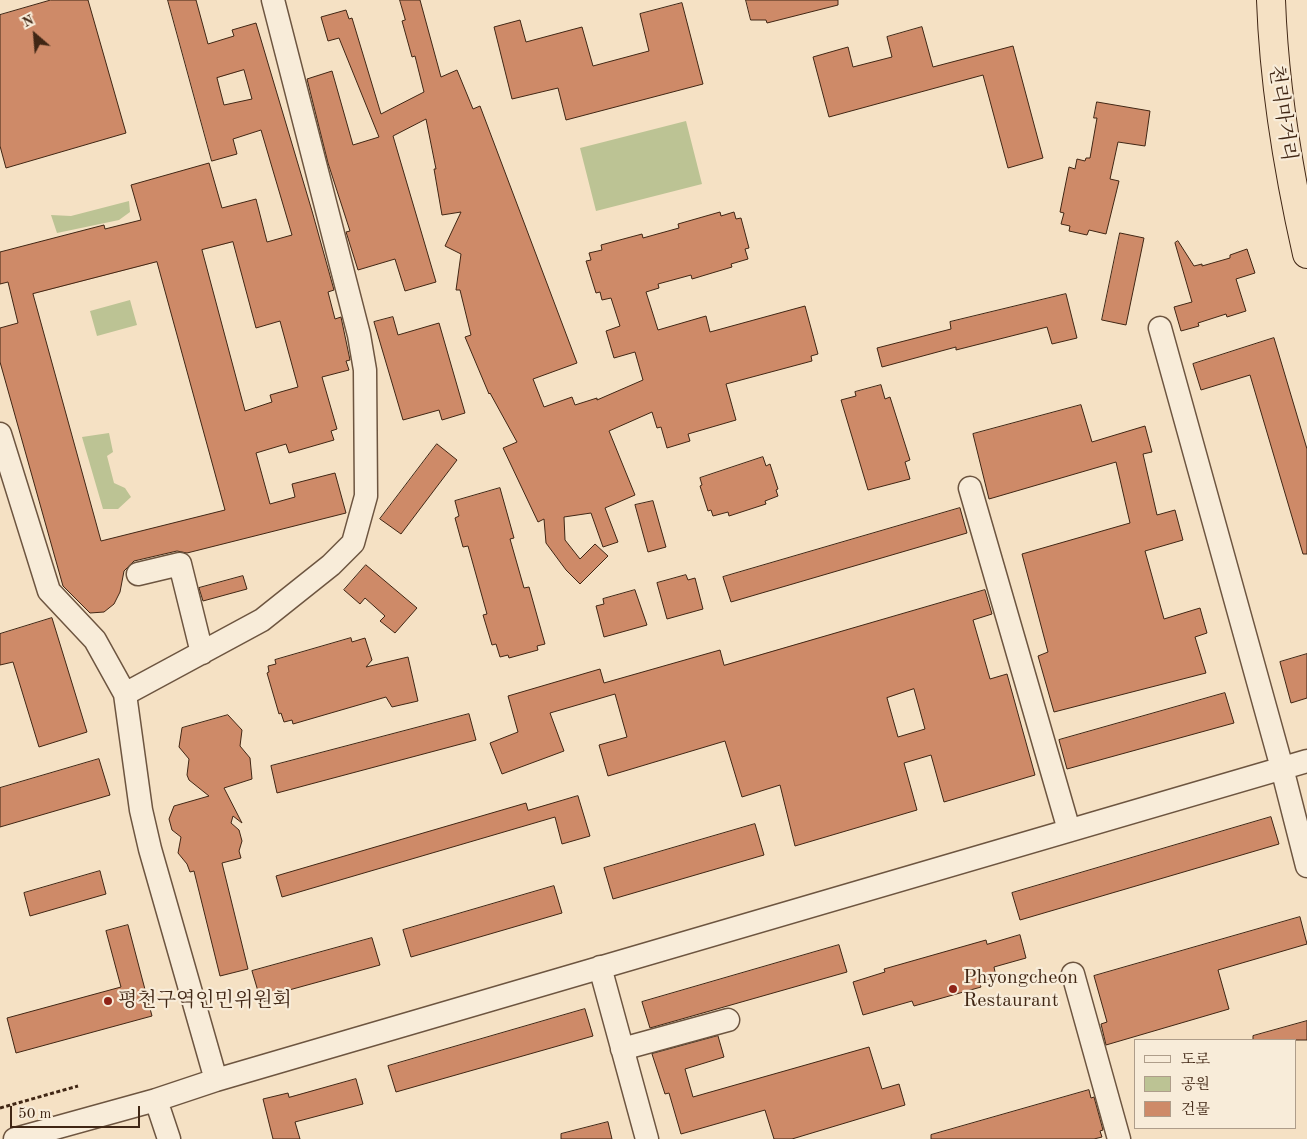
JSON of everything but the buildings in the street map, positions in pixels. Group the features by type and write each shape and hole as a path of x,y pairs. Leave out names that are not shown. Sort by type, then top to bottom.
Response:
{"highway":[{"name":"천리마거리","path":"1270,0 1281,116 1294,198 1307,254"}],"street":[{"path":"126,694 262,620 331,565 354,543 366,496 365,370 359,335 273,0"},
{"path":"1160,328 1282,768 1307,866"},
{"path":"0,434 49,592 95,640 126,694 141,810 150,849 216,1080"},
{"path":"970,488 1069,830"},
{"path":"138,574 180,564 202,653"},
{"path":"15,1139 156,1100 216,1080 1307,761"},
{"path":"600,967 647,1139"},
{"path":"1073,974 1119,1139"},
{"path":"622,1049 728,1020"},
{"path":"156,1100 169,1139"}],"path":[{"path":"0,1108 78,1086"}],"green space":[{"path":"686,121 702,184 596,211 580,148"},
{"path":"129,201 130,212 119,220 57,233 51,215 71,216"},
{"path":"130,300 137,325 97,336 90,311"},
{"path":"109,433 113,452 107,456 114,483 125,488 131,497 118,509 103,509 82,437"}],"place":[{"name":"Phyongcheon Restaurant","path":"953,989"},
{"name":"평천구역인민위원회","path":"108,1001"}]}
